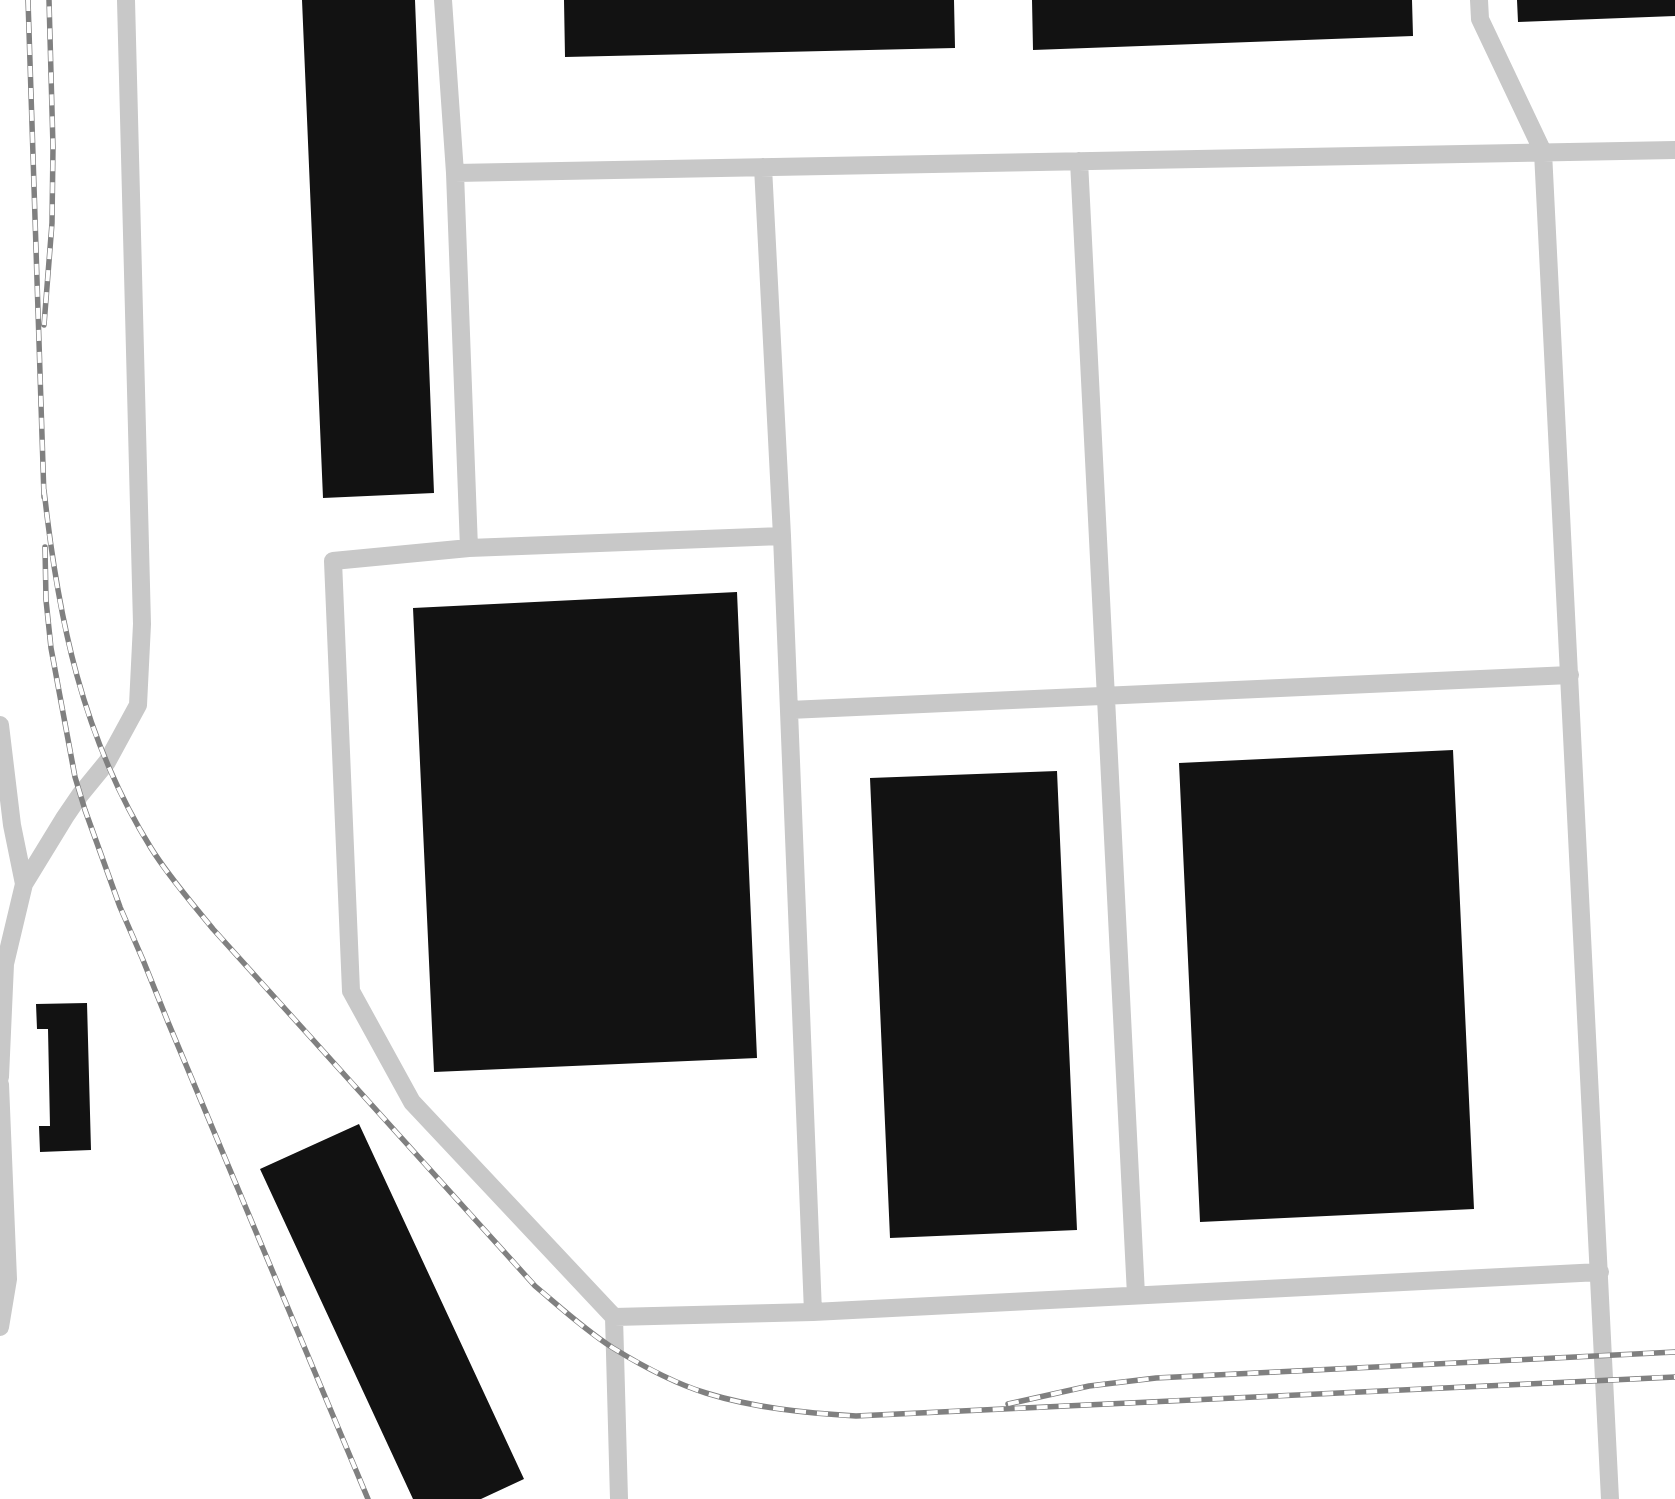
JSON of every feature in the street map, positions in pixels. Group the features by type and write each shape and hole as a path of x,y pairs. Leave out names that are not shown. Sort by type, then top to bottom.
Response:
{"lane":[{"path":"0,1077 5,964 24,884 65,817 107,762 138,705 142,624 126,0"},
{"path":"443,0 455,173 469,548"},
{"path":"1479,0 1480,19 1543,152 1610,1499"},
{"path":"455,173 1675,150"},
{"path":"1080,161 1136,1296"},
{"path":"764,167 782,536 813,1312"},
{"path":"618,1499 614,1317 412,1102 351,991 332,561 469,548 782,536"},
{"path":"789,710 1570,675"},
{"path":"0,725 12,825 24,884"},
{"path":"0,1084 8,1279 0,1327"},
{"path":"614,1317 813,1312 1600,1272"}],"building":[{"path":"302,0 415,0 434,493 323,498"},
{"path":"564,0 954,0 955,48 565,57"},
{"path":"1032,0 1412,0 1413,36 1033,50"},
{"path":"1517,0 1675,0 1675,16 1518,22"},
{"path":"737,592 757,1058 434,1072 413,608"},
{"path":"1453,750 1474,1209 1200,1222 1179,763"},
{"path":"1057,771 1077,1230 890,1238 870,778"},
{"path":"87,1003 91,1150 40,1152 39,1126 50,1126 48,1029 37,1029 36,1004"},
{"path":"359,1124 524,1479 481,1499 413,1499 260,1169"}],"railway":[{"path":"28,0 44,497"},
{"path":"44,325 52,223 53,147 49,0"},
{"path":"44,490 57,584 77,675 107,763 127,806 158,859 213,929 535,1286 593,1334 646,1367 694,1389 743,1403 799,1411 856,1416 1675,1377"},
{"path":"45,547 46,600 51,648 75,777 85,810 120,907 368,1499"},
{"path":"1008,1404 1089,1386 1156,1378 1675,1352"}]}
